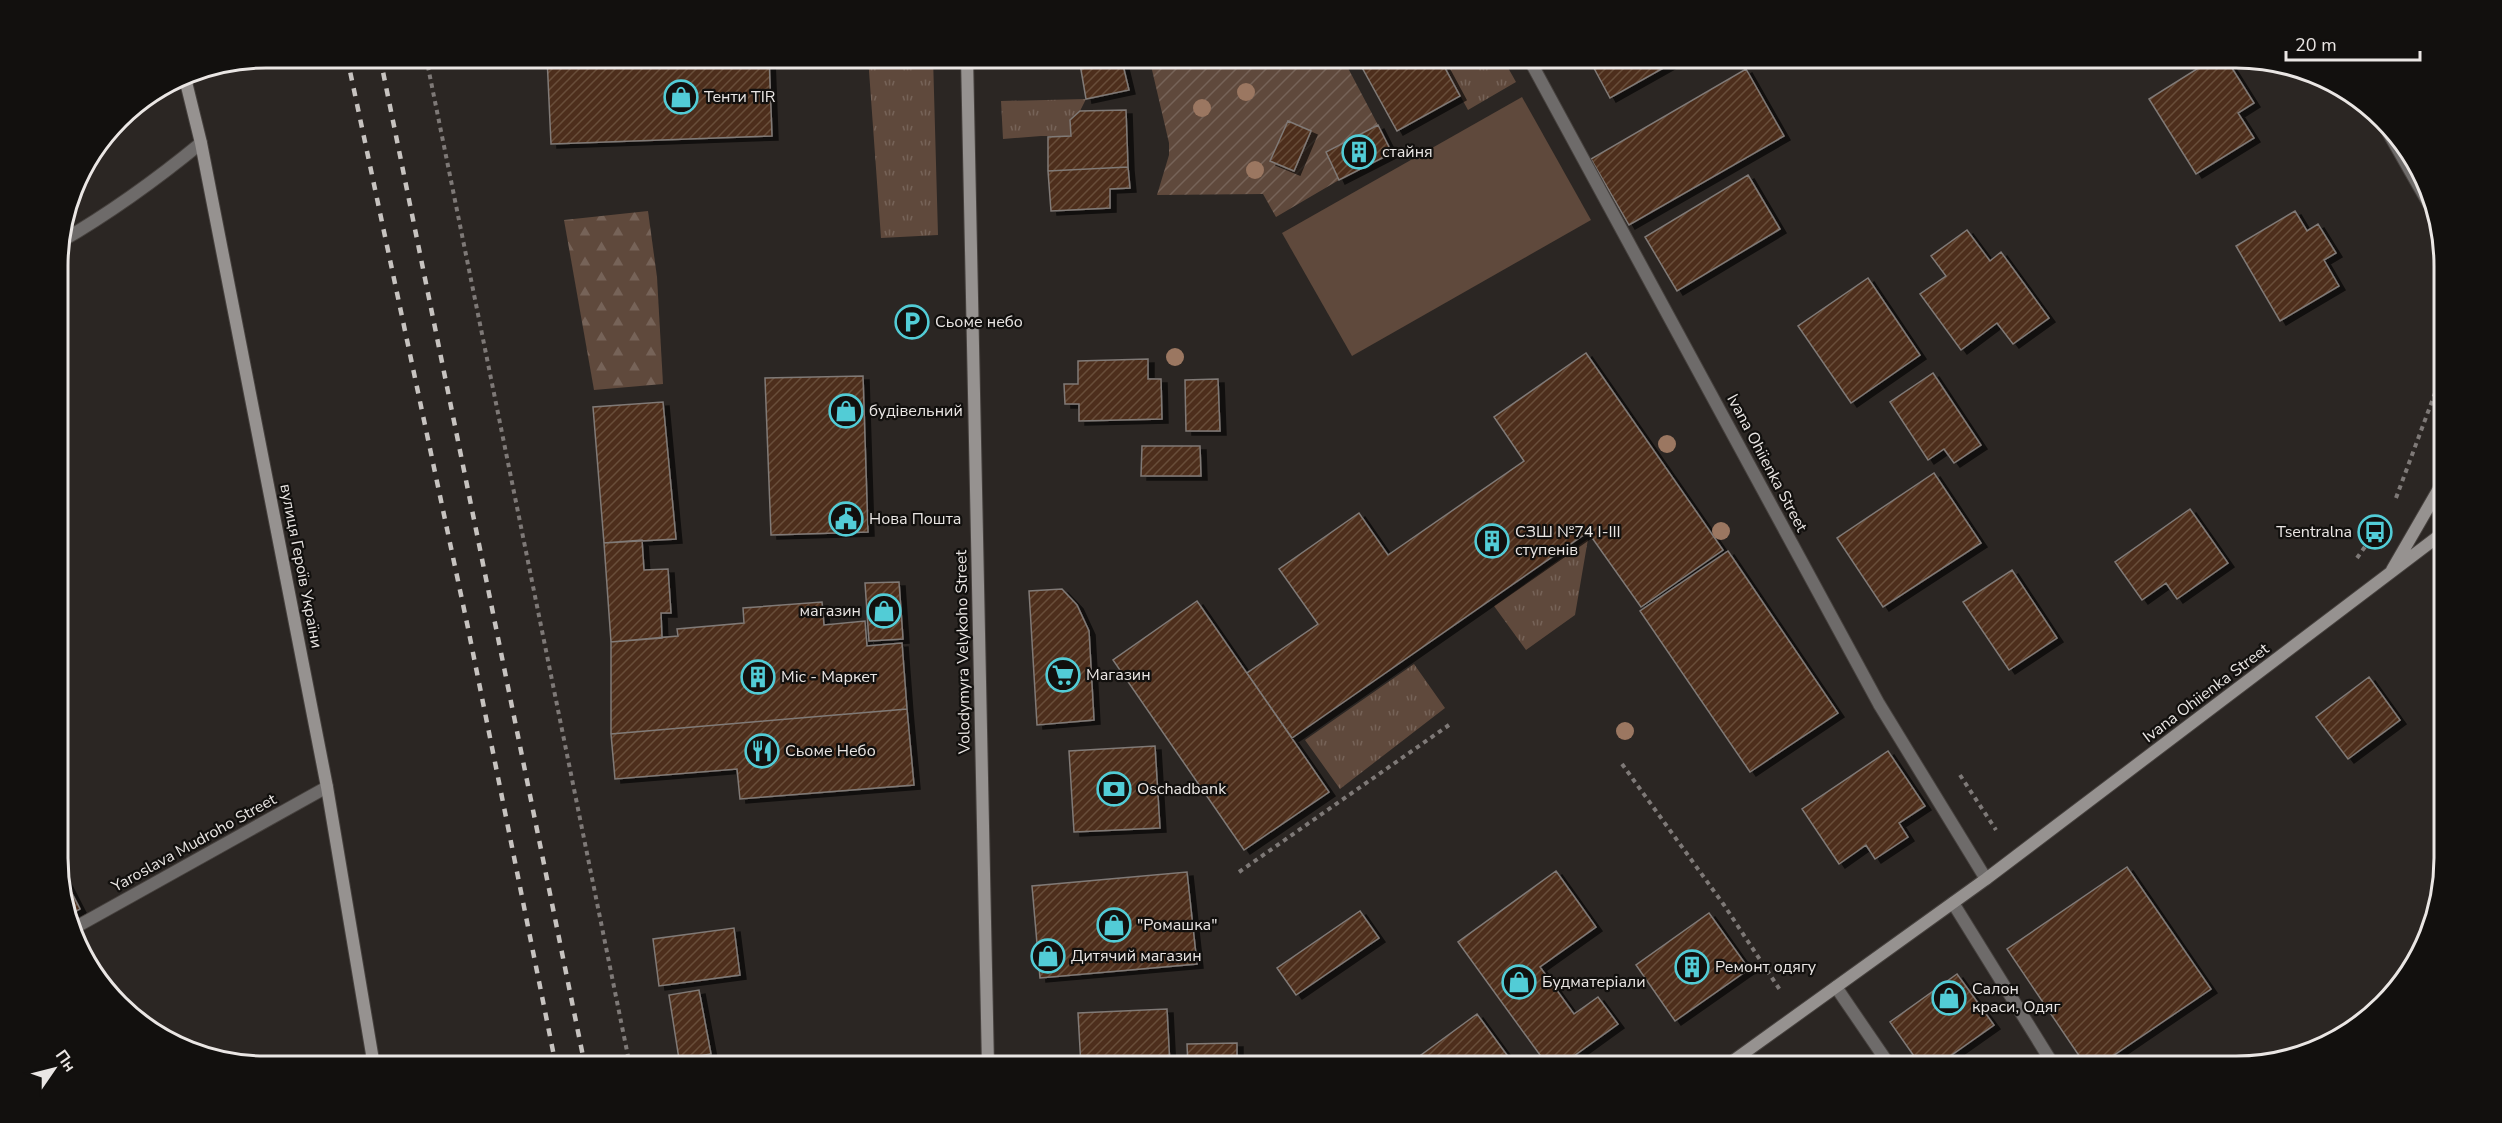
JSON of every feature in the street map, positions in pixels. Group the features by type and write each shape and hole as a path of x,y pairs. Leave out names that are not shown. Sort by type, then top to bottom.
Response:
{"street":[{"name":"Volodymyra Velykoho Street","path":"967,68 988,1056"},
{"name":"Ivana Ohiienka Street","path":"1534,68 1878,704 1986,879"},
{"name":"вулиця Героїв України","path":"186,84 201,143 327,788 372,1056"},
{"path":"70,236 151,183 201,143"},
{"path":"2404,159 2411,173"},
{"path":"2388,576 2434,497"},
{"name":"Ivana Ohiienka Street","path":"1741,1055 1986,879 2434,540"},
{"name":"Yaroslava Mudroho Street","path":"80,925 327,788"},
{"path":"1953,903 2047,1055"},
{"path":"1836,987 1883,1055"}],"path":[{"path":"428,68 628,1056"},
{"path":"2393,506 2434,396"},
{"path":"2357,558 2387,515"},
{"path":"1239,872 1449,724"},
{"path":"1622,764 1724,905 1780,990"}],"green space":[{"path":"869,68 933,68 938,235 881,238"},
{"path":"1152,68 1348,68 1378,125 1326,152 1339,180 1276,217 1263,194 1157,195 1169,155 1169,143"},
{"path":"1445,68 1508,68 1516,82 1468,110"},
{"path":"1522,97 1591,220 1352,356 1282,233"},
{"path":"1086,99 1080,111 1070,120 1071,136 1003,139 1001,101"},
{"path":"648,211 657,277 663,384 594,390 564,220"},
{"path":"1588,539 1575,615 1526,650 1494,606"},
{"path":"1414,664 1445,708 1340,789 1305,740"}],"building":[{"path":"548,68 769,68 772,136 551,144"},
{"path":"1081,68 1124,68 1129,90 1086,99"},
{"path":"1362,68 1445,68 1460,96 1397,131"},
{"path":"1594,68 1663,68 1610,98"},
{"path":"2198,68 2232,68 2254,103 2238,113 2254,138 2196,174 2149,99"},
{"path":"1746,69 1784,136 1629,225 1591,159"},
{"path":"1126,110 1128,167 1048,171 1048,137 1071,136 1070,120 1080,111"},
{"path":"1288,121 1311,131 1294,171 1270,161"},
{"name":"стайня","path":"1378,125 1392,153 1339,180 1326,152"},
{"path":"1128,167 1130,188 1110,189 1110,208 1051,211 1048,171"},
{"path":"1748,175 1780,229 1677,291 1645,237"},
{"path":"2295,211 2307,231 2318,224 2336,253 2324,260 2339,286 2280,321 2236,246"},
{"path":"1967,230 1990,261 2001,252 2049,318 2013,344 1997,323 1961,350 1920,294 1946,276 1931,256"},
{"path":"1868,278 1920,355 1851,403 1798,326"},
{"name":"СЗШ №74 І-ІІІ ступенів","path":"1586,353 1723,550 1641,607 1588,532 1292,738 1247,673 1318,624 1279,569 1359,513 1388,555 1524,461 1494,417"},
{"path":"1148,359 1148,379 1161,379 1162,419 1079,421 1079,404 1065,404 1064,384 1078,384 1078,361"},
{"path":"1933,373 1981,445 1954,463 1944,449 1928,460 1890,402"},
{"path":"863,376 868,532 771,535 765,378"},
{"path":"1218,379 1220,431 1186,431 1185,380"},
{"path":"663,402 676,539 604,543 593,407"},
{"path":"1142,446 1200,446 1201,476 1141,476"},
{"path":"1934,473 1981,543 1883,607 1837,538"},
{"path":"2190,509 2228,563 2177,599 2166,583 2142,600 2115,562"},
{"path":"642,540 644,570 668,569 671,613 661,613 662,638 611,642 604,543"},
{"path":"1728,551 1838,713 1750,772 1640,611"},
{"path":"2012,570 2057,638 2009,670 1963,602"},
{"name":"магазин","path":"899,582 903,639 869,641 865,583"},
{"name":"Магазин","path":"1062,589 1077,605 1089,631 1094,720 1037,725 1029,591"},
{"path":"1197,601 1329,792 1244,850 1113,660"},
{"name":"Міс - Маркет","path":"822,602 824,625 865,621 867,646 902,643 907,709 611,734 611,642 678,636 677,629 744,623 743,608"},
{"path":"2369,677 2400,720 2348,759 2316,717"},
{"name":"Сьоме Небо","path":"907,709 914,785 740,799 737,769 615,779 611,734"},
{"name":"Oschadbank","path":"1155,746 1160,828 1074,832 1069,751"},
{"path":"1888,751 1925,806 1899,823 1908,837 1875,859 1866,845 1839,864 1802,809"},
{"path":"2127,867 2211,989 2114,1055 2079,1055 2007,949"},
{"name":"Будматеріали","path":"1556,871 1596,927 1540,967 1574,1014 1598,997 1618,1024 1575,1055 1540,1055 1458,942"},
{"name":"\"Ромашка\"","path":"1187,872 1197,964 1040,978 1032,886"},
{"path":"70,890 80,909 75,912"},
{"path":"1360,911 1379,938 1296,995 1277,968"},
{"name":"Ремонт одягу","path":"1709,913 1749,969 1675,1021 1636,965"},
{"path":"734,928 740,975 659,986 653,939"},
{"name":"Салон краси, Одяг","path":"1957,974 1994,1025 1951,1055 1913,1055 1890,1022"},
{"path":"699,990 711,1054 678,1056 669,995"},
{"path":"1167,1009 1169,1056 1080,1056 1078,1013"},
{"path":"1477,1014 1507,1055 1420,1055"},
{"path":"1237,1043 1237,1056 1188,1056 1187,1044"}],"railway":[{"path":"349,68 468,628 554,1056"},
{"path":"382,68 583,1056"}],"place":[{"name":"Тенти TIR","path":"681,97"},
{"name":"стайня","path":"1359,152"},
{"name":"Сьоме небо","path":"912,322"},
{"name":"будівельний","path":"846,411"},
{"name":"Нова Пошта","path":"846,519"},
{"name":"Tsentralna","path":"2375,532"},
{"name":"СЗШ №74 І-ІІІ ступенів","path":"1492,541"},
{"name":"магазин","path":"884,611"},
{"name":"Магазин","path":"1063,675"},
{"name":"Міс - Маркет","path":"758,677"},
{"name":"Сьоме Небо","path":"762,751"},
{"name":"Oschadbank","path":"1114,789"},
{"name":"\"Ромашка\"","path":"1114,925"},
{"name":"Дитячий магазин","path":"1048,956"},
{"name":"Ремонт одягу","path":"1692,967"},
{"name":"Будматеріали","path":"1519,982"},
{"name":"Салон краси, Одяг","path":"1949,998"}]}
